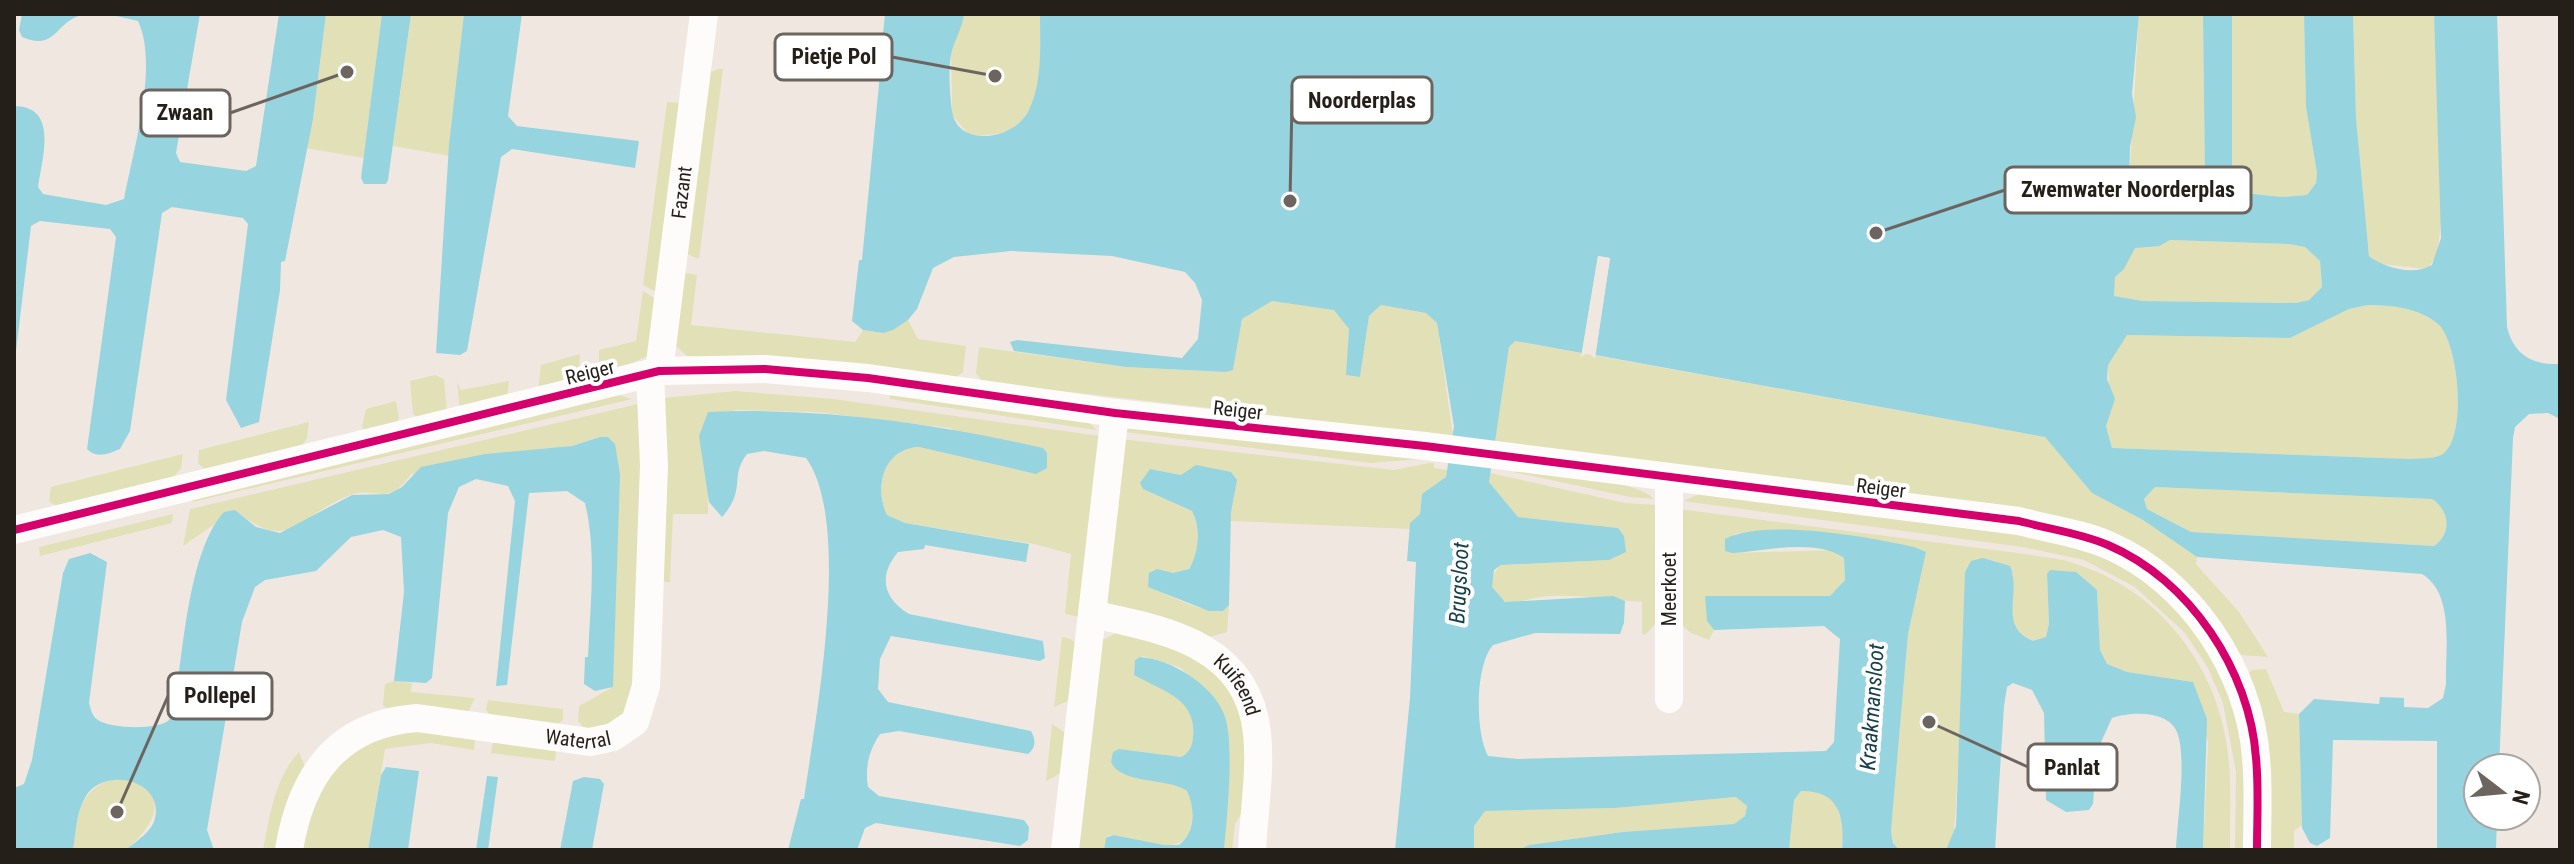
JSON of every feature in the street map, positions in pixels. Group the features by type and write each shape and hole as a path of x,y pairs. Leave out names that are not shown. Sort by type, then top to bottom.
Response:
{"street":[{"name":"Fazant","path":"655,372 704,14"},
{"name":"Reiger","path":"14,530 655,372 765,369 868,378 1115,413 1425,446 1506,459 2019,521 2108,545 2154,572 2206,625 2243,695 2256,757 2257,850"},
{"name":"Waterral","path":"289,850 295,810 311,778 332,754 369,727 391,720 417,718 590,742 613,737 635,722 646,686 655,372"},
{"path":"1065,850 1115,413"},
{"name":"Meerkoet","path":"1669,479 1669,699"},
{"name":"Kuifeend","path":"1092,614 1153,627 1197,643 1222,660 1243,688 1257,732 1252,850"}],"green space":[{"path":"326,14 382,14 364,158 305,148 313,119"},
{"path":"411,14 464,14 450,156 393,146"},
{"path":"964,14 1040,14 1036,92 1032,107 1014,128 971,137 952,115 951,54"},
{"path":"2139,14 2203,14 2205,184 2201,196 2151,198 2134,191 2129,184"},
{"path":"2232,14 2304,14 2306,107 2317,173 2316,183 2307,195 2282,197 2244,193 2232,179"},
{"path":"2353,14 2434,14 2441,223 2437,256 2427,269 2380,264 2369,256 2356,118"},
{"path":"723,69 699,259 682,252 703,75"},
{"path":"667,102 679,103 660,294 643,285"},
{"path":"2169,240 2305,247 2320,261 2322,287 2309,300 2296,303 2143,301 2114,296 2114,277 2135,248"},
{"path":"686,273 697,275 691,325 855,342 863,330 883,333 908,320 918,339 966,346 963,372 954,379 687,356 676,346 679,277"},
{"path":"643,291 659,301 650,355 609,373 599,361 599,350 636,341"},
{"path":"1272,301 1334,309 1349,329 1347,375 1360,377 1369,316 1381,305 1427,313 1437,323 1453,436 983,382 976,373 979,347 1126,367 1226,372 1233,369 1242,319"},
{"path":"2368,305 2415,311 2432,319 2446,336 2456,371 2458,413 2449,446 2441,455 2410,459 2112,448 2106,425 2110,412 2108,365 2126,335 2290,338 2349,309"},
{"path":"1515,341 2045,437 2092,493 2143,520 2197,557 2196,564 2239,612 2268,657 2240,655 2149,558 1494,442 1509,347"},
{"path":"580,354 578,381 538,391 541,365"},
{"path":"435,375 444,379 447,413 420,419 413,414 410,381"},
{"path":"509,381 507,399 460,410 457,382 461,390"},
{"path":"735,391 833,399 1100,436 1080,617 1065,614 1071,554 1034,544 905,523 887,515 883,504 885,471 897,454 907,449 919,447 1036,474 950,428 817,412 735,410 708,483 708,514 673,514 670,582 662,582 664,398"},
{"path":"889,392 1090,423 1096,430 890,399"},
{"path":"618,395 632,399 192,502 198,494"},
{"path":"396,401 399,418 396,425 367,433 362,427 366,409"},
{"path":"638,404 642,414 636,688 630,709 617,725 585,729 578,721 579,706 613,687 600,437 572,446 411,474 389,493 351,495 283,531 254,524 235,510 183,546 190,509"},
{"path":"309,422 307,438 300,449 207,471 198,463 199,450"},
{"path":"1131,426 1422,459 1371,463 1125,432"},
{"path":"1120,439 1394,470 1434,463 1434,468 1447,470 1446,477 1422,495 1420,514 1410,523 1410,529 1231,521 1231,512 1181,475 1150,469 1143,489 1192,511 1198,540 1196,556 1189,568 1148,587 1201,608 1212,610 1229,605 1227,632 1206,638 1110,607 1106,600"},
{"path":"183,454 181,468 171,480 59,508 49,501 51,487"},
{"path":"1513,472 1544,472 1609,481 1644,492 1654,499 1630,497"},
{"path":"1490,473 1625,503 1657,505 1658,621 1645,635 1642,634 1642,602 1567,596 1508,602 1495,595 1493,579 1501,565 1609,560 1618,528 1518,517 1489,482"},
{"path":"2155,487 2433,499 2443,509 2447,522 2444,535 2434,546 2191,532 2147,509 2144,499"},
{"path":"1701,493 2010,532 2095,555 2133,574 2168,600 2199,636 2235,701 2244,743 2248,850 2235,850 2236,772 2223,703 2208,668 2185,633 2135,587 2084,560 2022,547 1683,501"},
{"path":"1679,509 2055,559 2103,575 2130,590 2177,632 2210,685 2227,746 2230,850 2203,850 2208,743 2193,682 2127,672 2107,664 2100,651 2097,590 2047,574 2049,624 2046,638 2033,641 2024,636 2014,621 2011,603 2013,573 1965,571 1965,651 1954,835 1946,850 1895,848 1891,831 1908,634 1926,552 1807,531 1735,534 1732,553 1834,550 1844,558 1845,580 1830,596 1707,621 1714,630 1709,640 1691,633 1677,621"},
{"path":"173,514 172,523 40,556 39,547"},
{"path":"1121,631 1160,638 1218,673 1239,707 1246,750 1241,814 1235,824 1232,850 1224,850 1229,780 1224,714 1181,668 1143,656 1135,660 1134,675 1167,691 1184,704 1193,723 1193,741 1188,752 1181,757 1119,749 1121,774 1175,784 1187,791 1192,810 1190,829 1185,839 1177,844 1155,844 1109,835 1104,850 1075,850 1100,641"},
{"path":"1062,637 1071,639 1077,645 1072,699 1054,707"},
{"path":"2266,669 2284,712 2299,714 2302,825 2294,831 2294,850 2268,850 2246,675 2252,670"},
{"path":"394,681 412,683 411,692 475,698 467,714 391,712 383,705 385,684"},
{"path":"488,700 563,709 563,720 555,726 492,718 486,710"},
{"path":"1052,724 1064,732 1063,772 1046,781"},
{"path":"409,728 475,740 474,750 431,743 385,749 368,850 299,850 314,791 357,746"},
{"path":"493,742 550,744 556,752 555,761 491,753"},
{"path":"299,752 306,769 280,850 263,850 278,786"},
{"path":"113,778 145,788 152,796 155,805 147,827 126,850 73,850 81,806 92,790"},
{"path":"1801,791 1816,791 1834,800 1844,827 1842,850 1789,850 1794,800"},
{"path":"1736,797 1747,806 1745,816 1734,824 1623,832 1529,845 1519,850 1474,850 1474,826 1485,811 1615,808"}],"water":[{"path":"22,14 89,14 69,21 50,37 34,41 22,37 19,30"},
{"path":"108,14 200,14 176,153 180,162 246,171 256,166 279,14 326,14 313,119 285,261 281,262 280,290 259,422 241,428 226,400 248,224 243,218 172,207 162,213 130,431 120,449 99,455 87,449 116,237 110,229 40,221 31,226 14,368 14,106 28,108 42,124 44,149 38,187 43,194 106,205 124,199 142,108 146,61 138,21"},
{"path":"382,14 411,14 388,180 386,184 364,184 361,178"},
{"path":"464,14 522,14 508,116 517,126 639,141 635,168 512,149 501,157 467,351 460,355 436,353 449,145"},
{"path":"885,14 964,14 950,61 952,111 956,123 964,131 987,136 1011,129 1021,121 1033,101 1038,76 1040,14 2139,14 2132,94 2136,117 2130,147 2129,184 2141,194 2172,199 2201,196 2205,184 2203,14 2232,14 2232,179 2244,193 2282,197 2307,195 2316,183 2306,107 2304,14 2353,14 2356,118 2369,256 2391,267 2417,270 2432,265 2441,238 2434,14 2497,14 2507,327 2514,345 2526,356 2541,363 2560,364 2560,419 2548,413 2529,414 2515,427 2500,752 2462,752 2462,832 2497,832 2496,850 2437,850 2437,741 2333,740 2330,838 2317,846 2310,843 2302,828 2299,714 2314,699 2379,704 2380,697 2404,698 2404,707 2428,708 2443,698 2447,639 2444,608 2440,595 2422,574 2197,557 2143,520 2092,493 2045,437 1595,355 1610,258 1598,256 1582,353 1515,341 1509,347 1489,482 1518,517 1618,528 1624,536 1626,552 1609,560 1501,565 1494,570 1492,587 1505,602 1613,596 1625,601 1624,623 1620,634 1535,633 1493,645 1483,668 1479,699 1481,732 1488,756 1518,759 1826,751 1834,742 1840,639 1824,626 1714,630 1707,621 1705,596 1830,596 1845,580 1844,558 1819,548 1805,547 1732,553 1725,551 1725,539 1765,530 1818,531 1914,547 1926,552 1908,634 1891,831 1893,843 1899,850 1842,850 1842,827 1837,808 1824,795 1801,791 1794,800 1789,850 1519,850 1529,845 1623,832 1734,824 1745,816 1747,806 1736,797 1615,808 1485,811 1474,826 1474,850 1395,850 1410,698 1416,562 1407,561 1410,523 1420,514 1422,494 1446,477 1454,426 1437,323 1426,313 1381,305 1369,316 1360,377 1346,375 1349,329 1334,310 1272,301 1242,319 1233,370 1226,372 1126,367 1014,351 1010,342 1017,340 1182,358 1198,339 1202,300 1195,283 1185,272 1112,256 1011,251 954,257 933,268 917,309 908,320 883,333 863,330 852,321 859,260 862,260 882,53 887,39 883,34","holes":["2170,240 2305,247 2320,261 2322,287 2309,300 2296,303 2143,301 2114,296 2115,277 2124,269 2135,248 2159,246","2368,305 2405,309 2424,315 2439,325 2446,336 2456,371 2458,413 2449,446 2441,455 2410,459 2112,448 2106,426 2115,399 2107,379 2108,365 2127,335 2290,338 2349,309","2155,487 2432,499 2442,509 2446,529 2434,546 2191,532 2147,509 2144,499"]},
{"path":"708,412 793,412 877,419 1002,439 1043,448 1047,453 1047,468 1036,474 919,447 907,449 890,461 881,492 887,515 905,523 1029,544 1026,562 925,545 924,549 898,552 888,570 886,586 894,601 909,614 1043,641 1045,658 1040,661 891,636 880,659 878,689 888,702 1031,731 1034,744 1028,754 899,731 880,734 868,760 868,787 879,796 1024,820 1029,827 1028,840 1020,846 876,823 865,828 857,850 788,850 801,799 804,799 827,623 827,528 820,488 806,458 764,451 747,454 739,470 734,499 722,517 709,502 699,436"},
{"path":"608,437 615,444 620,474 613,687 595,691 584,684 591,599 591,541 585,503 567,491 529,493 507,685 496,686 515,501 508,486 476,479 459,487 448,513 432,678 426,683 394,681 404,592 401,537 383,530 351,537 316,571 265,580 255,587 242,622 207,830 214,850 126,850 151,828 155,805 151,794 142,786 118,780 106,781 86,796 78,815 73,850 14,850 14,788 24,784 32,760 63,573 69,559 90,553 107,562 89,703 93,715 113,725 155,725 169,720 174,709 195,577 212,529 224,512 235,510 256,527 280,533 352,495 389,494 402,487 421,467 485,454 572,446"},
{"path":"1196,465 1231,472 1237,480 1231,512 1229,605 1223,611 1209,611 1148,587 1149,573 1157,569 1173,573 1189,569 1195,556 1198,533 1192,511 1143,489 1140,483 1150,469 1181,475"},
{"path":"1983,558 2010,566 2014,587 2013,618 2022,635 2033,641 2046,637 2049,624 2047,574 2050,570 2076,572 2097,590 2100,650 2107,664 2127,672 2193,682 2207,719 2203,850 2176,850 2181,755 2176,730 2171,723 2147,714 2112,718 2097,751 2093,804 2089,810 2066,812 2046,800 2044,713 2032,690 2013,683 2007,687 2004,706 1995,850 1946,850 1956,826 1965,572 1971,561"},
{"path":"1140,657 1164,663 1189,675 1210,693 1224,714 1230,761 1224,850 1104,850 1106,838 1113,835 1179,845 1191,827 1192,805 1187,791 1134,778 1116,769 1111,762 1113,752 1119,749 1181,757 1192,744 1193,724 1183,704 1166,691 1134,675 1135,660"},
{"path":"386,767 419,771 408,850 368,850 381,775"},
{"path":"487,776 498,777 488,850 476,850"},
{"path":"584,777 600,779 604,784 592,850 560,850 573,781"}],"pier":[{"path":"1598,256 1610,258 1595,359 1591,355 1606,261 1601,260 1586,354 1581,357"}],"cycle path":[{"path":"14,530 659,371 765,369 868,378 1115,413 1425,446 2019,521 2098,541 2138,561 2165,581 2210,632 2242,693 2251,725 2257,769 2257,850"}],"place":[{"name":"Zwaan","path":"347,72"},
{"name":"Pietje Pol","path":"995,76"},
{"name":"Noorderplas","path":"1290,201"},
{"name":"Zwemwater Noorderplas","path":"1876,233"},
{"name":"Panlat","path":"1929,722"},
{"name":"Pollepel","path":"117,812"}],"water label":[{"name":"Brugsloot","path":"1459,583"},
{"name":"Kraakmansloot","path":"1872,707"}]}
